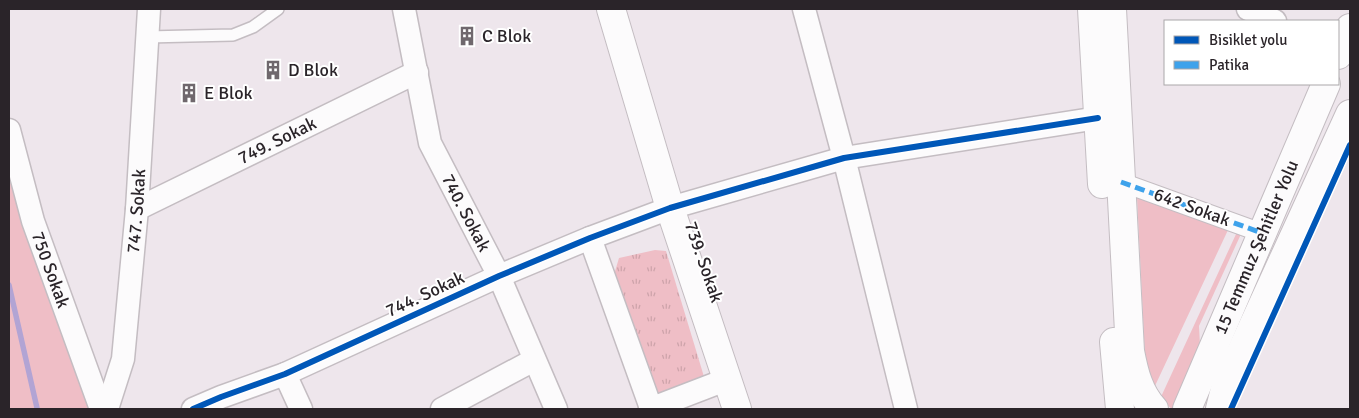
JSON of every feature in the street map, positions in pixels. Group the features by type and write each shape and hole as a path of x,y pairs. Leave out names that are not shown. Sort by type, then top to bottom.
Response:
{"main road":[{"name":"739. Sokak","path":"611,9 670,208 737,409"},
{"path":"1092,9 1108,266 1120,409"},
{"path":"1112,9 1130,352 1140,388 1154,409"},
{"name":"15 Temmuz Şehitler Yolu","path":"1187,409 1326,85"},
{"name":"15 Temmuz Şehitler Yolu","path":"1220,409 1226,384 1350,114"}],"street":[{"name":"747. Sokak","path":"107,409 123,360 137,209 149,9"},
{"name":"740. Sokak","path":"404,9 430,143 499,276 556,409"},
{"path":"804,9 844,158 906,409"},
{"path":"1248,9 1273,20"},
{"name":"749. Sokak","path":"137,209 417,72"},
{"name":"744. Sokak","path":"193,409 285,374 499,276 590,238 670,208 844,158 1098,118"},
{"name":"750 Sokak","path":"9,130 33,221 101,409"},
{"name":"642 Sokak","path":"1121,182 1262,232"},
{"path":"590,238 651,409 728,380"},
{"path":"442,409 534,360"},
{"path":"285,374 301,409"}],"lane":[{"path":"147,37 233,35 253,27 278,9"}],"green space":[{"path":"9,130 101,409 9,409"},
{"path":"1137,197 1228,230 1154,388 1145,357"},
{"path":"1237,232 1241,234 1199,326 1200,345 1174,409 1172,409 1160,399"},
{"path":"655,250 666,251 705,380 656,403 613,278 619,258"}],"waterway":[{"path":"9,285 37,408"}],"marked path":[{"path":"1121,182 1262,233"}],"cycle path":[{"path":"193,409 285,374 499,276 590,238 670,208 844,158 1098,118"},
{"path":"1231,409 1350,145"}],"place":[{"name":"C Blok","path":"467,36"},
{"name":"D Blok","path":"273,70"},
{"name":"E Blok","path":"189,93"}]}
